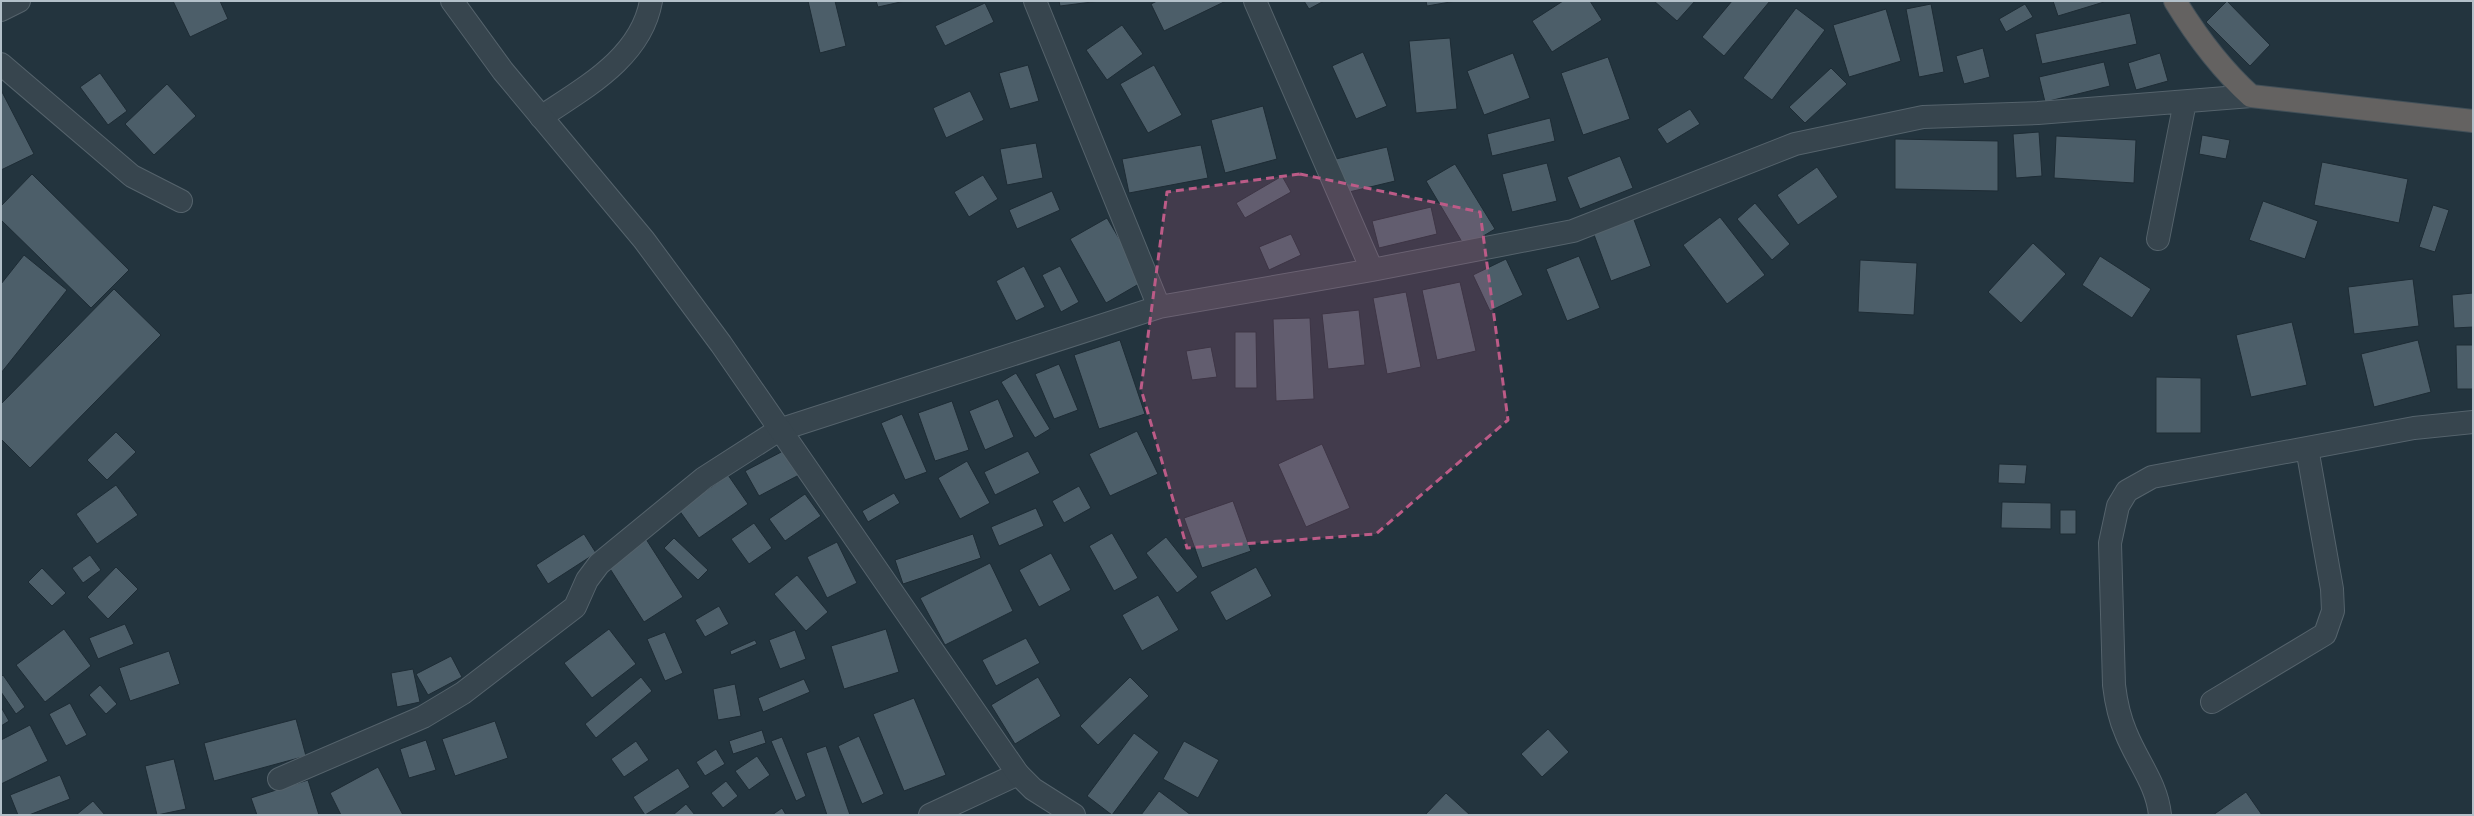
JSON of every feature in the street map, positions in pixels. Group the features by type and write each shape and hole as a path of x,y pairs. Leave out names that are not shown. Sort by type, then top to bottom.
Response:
{"highway":[{"path":"2175,1 2221,68 2251,96 2473,121"}],"street":[{"path":"1,10 19,1"},
{"path":"452,1 503,71 644,240 721,344 1018,774 1033,789 1074,815"},
{"path":"541,117 604,74 627,51 642,29 651,1"},
{"path":"1035,1 1159,307"},
{"path":"1255,1 1372,270"},
{"path":"1,64 132,176 181,201"},
{"path":"279,779 423,717 463,693 575,607 587,580 599,564 704,478 779,430 1159,307 1372,270 1573,231 1795,144 1923,117 2038,113 2251,96"},
{"path":"2158,239 2185,102"},
{"path":"2160,815 2150,780 2126,734 2117,708 2115,692 2110,542 2118,506 2127,491 2152,477 2414,428 2473,422"},
{"path":"2212,702 2325,634 2333,611 2332,589 2307,448"},
{"path":"930,815 1018,774"}],"highlighted area":[{"path":"1300,174 1480,212 1508,420 1376,534 1187,548 1141,389 1167,192"}],"building":[{"path":"173,1 220,1 228,19 190,37"},
{"path":"808,1 835,1 846,46 820,53"},
{"path":"876,1 905,1 878,7"},
{"path":"1059,1 1100,1 1060,6"},
{"path":"1157,1 1226,1 1164,31 1151,4"},
{"path":"1304,1 1324,1 1309,9"},
{"path":"1426,1 1456,1 1427,6"},
{"path":"1563,1 1590,1 1602,20 1552,52 1532,21"},
{"path":"1654,1 1695,1 1677,21"},
{"path":"1732,1 1770,1 1724,56 1702,37"},
{"path":"2053,1 2104,1 2104,2 2058,16"},
{"path":"2227,1 2270,45 2250,66 2206,22"},
{"path":"985,3 994,22 945,46 935,26"},
{"path":"1931,4 1944,72 1919,77 1906,9"},
{"path":"2025,4 2033,17 2006,32 1999,19"},
{"path":"1796,8 1825,30 1772,100 1743,78"},
{"path":"1886,9 1901,61 1849,77 1833,25"},
{"path":"2130,13 2137,44 2042,64 2035,34"},
{"path":"1122,25 1143,54 1107,80 1086,50"},
{"path":"1450,38 1457,109 1416,113 1409,41"},
{"path":"1983,48 1990,77 1964,84 1956,56"},
{"path":"1363,52 1387,106 1356,119 1332,66"},
{"path":"1513,53 1530,98 1484,115 1467,71"},
{"path":"2160,53 2168,81 2136,90 2128,63"},
{"path":"1608,57 1630,119 1583,135 1561,73"},
{"path":"2104,62 2110,86 2045,102 2039,77"},
{"path":"1028,65 1039,101 1010,109 999,73"},
{"path":"1154,65 1182,115 1148,133 1120,84"},
{"path":"1831,68 1847,84 1805,123 1789,107"},
{"path":"100,73 127,111 108,125 80,87"},
{"path":"167,84 196,116 154,155 125,124"},
{"path":"1,90 34,154 1,170"},
{"path":"970,91 984,120 946,138 933,108"},
{"path":"1263,106 1277,159 1225,173 1211,120"},
{"path":"1690,109 1700,124 1667,144 1657,129"},
{"path":"1550,118 1555,141 1492,156 1487,134"},
{"path":"2039,132 2042,176 2016,178 2013,134"},
{"path":"2202,135 2230,140 2226,159 2199,154"},
{"path":"2056,136 2136,140 2134,183 2054,178"},
{"path":"1895,139 1998,141 1998,191 1895,189"},
{"path":"1036,143 1043,178 1007,185 1000,149"},
{"path":"1201,145 1208,178 1129,193 1122,159"},
{"path":"1387,147 1395,181 1345,193 1336,159"},
{"path":"1620,156 1633,188 1580,209 1567,177"},
{"path":"2322,162 2408,179 2399,223 2314,205"},
{"path":"1547,163 1557,201 1512,212 1502,174"},
{"path":"1455,164 1495,229 1465,247 1426,181"},
{"path":"1817,167 1838,197 1798,225 1777,195"},
{"path":"32,174 129,270 91,308 1,220 1,206"},
{"path":"983,175 998,199 969,217 954,192"},
{"path":"1282,176 1291,192 1245,218 1236,203"},
{"path":"1052,191 1060,210 1017,229 1009,210"},
{"path":"2263,201 2318,221 2305,259 2249,240"},
{"path":"1755,203 1790,244 1772,260 1737,219"},
{"path":"2433,205 2449,210 2435,252 2419,247"},
{"path":"1431,207 1437,234 1379,248 1372,221"},
{"path":"1633,217 1651,266 1611,281 1593,232"},
{"path":"1720,217 1765,275 1727,304 1683,245"},
{"path":"1107,218 1144,281 1106,303 1070,239"},
{"path":"1291,234 1301,255 1269,270 1259,247"},
{"path":"2033,243 2066,274 2021,323 1988,292"},
{"path":"24,255 67,290 1,373 1,284"},
{"path":"1579,256 1600,308 1567,321 1546,269"},
{"path":"2100,256 2151,289 2132,318 2082,285"},
{"path":"1506,259 1523,295 1490,311 1473,275"},
{"path":"1860,260 1917,263 1914,315 1858,312"},
{"path":"1024,266 1045,307 1016,321 996,281"},
{"path":"1060,266 1079,302 1061,312 1042,275"},
{"path":"2413,279 2419,326 2354,334 2348,287"},
{"path":"1460,282 1476,351 1437,360 1422,290"},
{"path":"114,289 161,335 30,468 1,439 1,404"},
{"path":"1406,292 1421,367 1387,374 1373,298"},
{"path":"2473,293 2473,327 2454,328 2452,295"},
{"path":"1359,310 1365,365 1328,369 1322,314"},
{"path":"1310,318 1314,399 1276,401 1273,319"},
{"path":"2292,322 2307,385 2251,397 2236,335"},
{"path":"1235,332 1256,332 1257,388 1235,388"},
{"path":"1120,340 1145,414 1099,429 1074,355"},
{"path":"2418,340 2431,392 2374,407 2361,354"},
{"path":"2456,345 2473,345 2473,389 2457,389"},
{"path":"1211,347 1217,377 1192,380 1186,351"},
{"path":"1059,364 1078,410 1054,419 1035,374"},
{"path":"1016,373 1050,429 1035,438 1001,382"},
{"path":"2156,377 2201,378 2201,433 2156,433"},
{"path":"998,399 1014,437 985,450 969,411"},
{"path":"952,401 969,450 935,461 918,413"},
{"path":"902,414 927,472 905,480 881,423"},
{"path":"1137,431 1158,474 1110,496 1089,454"},
{"path":"116,432 136,452 107,480 87,460"},
{"path":"1322,444 1350,508 1306,527 1278,464"},
{"path":"785,450 799,475 759,496 745,471"},
{"path":"1028,451 1040,473 995,495 984,472"},
{"path":"967,461 990,503 960,519 938,478"},
{"path":"1999,464 2027,465 2025,484 1998,483"},
{"path":"728,475 748,504 699,538 679,510"},
{"path":"116,485 138,515 97,544 76,514"},
{"path":"1079,486 1091,508 1064,523 1052,501"},
{"path":"894,493 900,503 868,522 862,511"},
{"path":"805,494 821,516 785,541 769,519"},
{"path":"1233,501 1251,551 1202,568 1184,518"},
{"path":"2002,502 2051,503 2051,529 2001,528"},
{"path":"1036,508 1044,526 999,546 991,527"},
{"path":"2060,510 2076,510 2076,534 2060,534"},
{"path":"754,523 772,548 749,564 731,539"},
{"path":"1112,533 1138,578 1114,591 1089,546"},
{"path":"584,534 596,553 548,584 536,565"},
{"path":"973,534 981,558 903,584 895,560"},
{"path":"1166,537 1198,577 1177,593 1146,553"},
{"path":"674,538 708,570 698,580 664,548"},
{"path":"646,539 683,597 644,622 607,564"},
{"path":"837,542 857,583 827,598 807,557"},
{"path":"1051,553 1071,590 1039,607 1019,570"},
{"path":"90,555 101,570 83,583 72,568"},
{"path":"990,563 1013,611 945,645 920,598"},
{"path":"116,567 138,589 108,619 87,597"},
{"path":"1256,567 1272,596 1226,621 1210,592"},
{"path":"42,568 66,593 52,606 28,582"},
{"path":"797,575 828,612 806,631 774,594"},
{"path":"1158,595 1179,630 1142,651 1122,615"},
{"path":"719,606 729,624 705,637 695,620"},
{"path":"125,624 134,644 98,659 89,638"},
{"path":"64,629 91,666 45,702 16,665"},
{"path":"609,629 636,664 592,698 564,663"},
{"path":"886,629 899,672 844,689 831,646"},
{"path":"795,630 806,659 780,669 769,640"},
{"path":"665,632 683,673 665,681 647,639"},
{"path":"1026,638 1040,663 996,686 982,660"},
{"path":"755,640 757,644 731,655 730,651"},
{"path":"169,651 180,684 130,701 119,668"},
{"path":"451,656 462,677 428,695 416,674"},
{"path":"413,669 420,702 397,707 391,673"},
{"path":"3,675 25,707 16,714 1,692 1,677"},
{"path":"641,677 652,691 596,738 585,724"},
{"path":"1038,677 1061,716 1015,744 991,705"},
{"path":"1130,677 1149,696 1098,745 1080,726"},
{"path":"804,679 810,692 763,712 758,698"},
{"path":"735,684 741,716 718,720 713,689"},
{"path":"100,685 117,704 106,714 89,695"},
{"path":"914,698 946,775 904,791 873,714"},
{"path":"70,703 87,735 66,746 49,714"},
{"path":"1,707 9,721 1,726"},
{"path":"296,719 306,756 214,781 204,743"},
{"path":"495,721 508,758 455,776 442,739"},
{"path":"30,725 48,761 1,784 1,740"},
{"path":"1548,729 1569,752 1542,777 1521,754"},
{"path":"762,730 766,743 733,754 729,741"},
{"path":"1134,733 1159,752 1112,815 1087,796"},
{"path":"859,736 884,794 862,804 838,746"},
{"path":"782,737 806,796 796,801 771,741"},
{"path":"426,740 436,770 409,778 400,749"},
{"path":"636,741 649,760 624,777 611,759"},
{"path":"1184,741 1219,760 1198,798 1163,779"},
{"path":"826,746 850,815 827,815 806,753"},
{"path":"716,749 725,764 705,776 696,762"},
{"path":"757,756 770,775 749,790 735,771"},
{"path":"174,759 186,809 157,815 145,766"},
{"path":"378,767 403,815 341,815 330,793"},
{"path":"678,768 690,787 645,815 633,797"},
{"path":"60,775 70,799 29,815 18,815 10,795"},
{"path":"308,780 319,815 257,815 251,798"},
{"path":"726,781 738,796 723,808 711,793"},
{"path":"1159,791 1191,815 1141,815"},
{"path":"2246,792 2262,815 2213,815"},
{"path":"1446,793 1470,815 1425,815"},
{"path":"93,801 105,815 76,815"},
{"path":"686,804 695,815 673,815"},
{"path":"782,808 786,815 772,815"}]}
